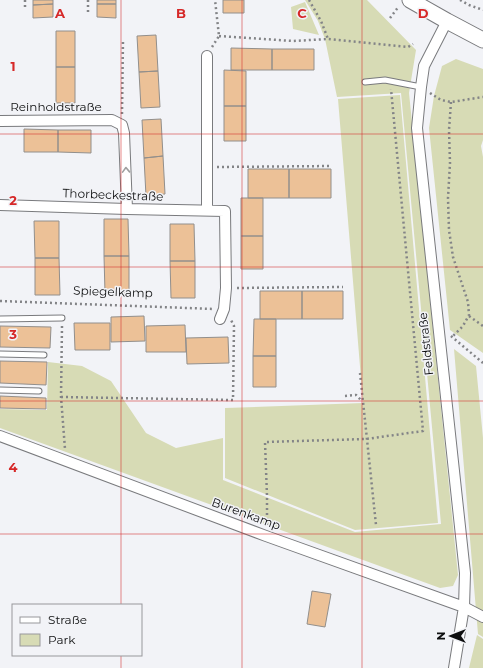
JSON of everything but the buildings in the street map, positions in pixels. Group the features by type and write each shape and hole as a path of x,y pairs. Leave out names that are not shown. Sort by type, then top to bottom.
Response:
{"street":[{"path":"410,0 483,40"},
{"name":"Feldstraße","path":"447,21 424,66 420,88 417,128 465,573 464,607 454,668"},
{"path":"207,56 207,210"},
{"name":"Reinholdstraße","path":"0,121 112,120 122,125"},
{"path":"122,125 124,133 127,209"},
{"name":"Thorbeckestraße","path":"0,205 225,211 226,288"},
{"path":"220,319 224,309 226,288"},
{"name":"Burenkamp","path":"0,436 266,536 464,607 483,617"}],"lane":[{"path":"365,82 390,81 420,88"},
{"path":"0,319 62,318"},
{"path":"0,354 44,355"},
{"path":"0,390 39,391"}],"path":[{"path":"25,0 25,10"},
{"path":"88,0 88,13"},
{"path":"207,56 219,36 215,0"},
{"path":"309,0 321,21 328,39"},
{"path":"390,18 403,0"},
{"path":"460,0 483,10"},
{"path":"219,36 293,41 328,39 408,47 413,44"},
{"path":"122,125 123,38"},
{"path":"266,536 267,496 265,442 366,439 423,431 390,81"},
{"path":"420,88 441,100 451,102 483,96"},
{"path":"451,102 449,130 449,230 453,257 468,302 469,315 463,326 452,337 483,363"},
{"path":"208,168 332,166"},
{"path":"226,288 343,287"},
{"name":"Spiegelkamp","path":"0,301 224,309"},
{"path":"62,303 61,397 65,461"},
{"path":"61,397 233,400 234,326 224,309"},
{"path":"469,315 483,326"},
{"path":"360,373 376,525"},
{"path":"345,396 356,395 362,401"}],"green space":[{"path":"305,0 367,0 416,50 409,93 458,575 453,586 440,588 0,428 0,409 47,410 48,362 82,366 111,381 146,433 176,448 223,438 223,480 355,532 441,524 401,93 337,97 325,39 318,21"},
{"path":"305,2 319,35 293,29 291,7"},
{"path":"456,59 483,69 483,140 481,146 483,157 483,353 450,330 429,128 434,96 442,66"},
{"path":"400,95 438,523 355,530 225,478 225,408 363,403 338,99"},
{"path":"454,349 476,366 483,438 483,637 478,634"},
{"path":"477,635 483,639 483,668 469,668"}]}
